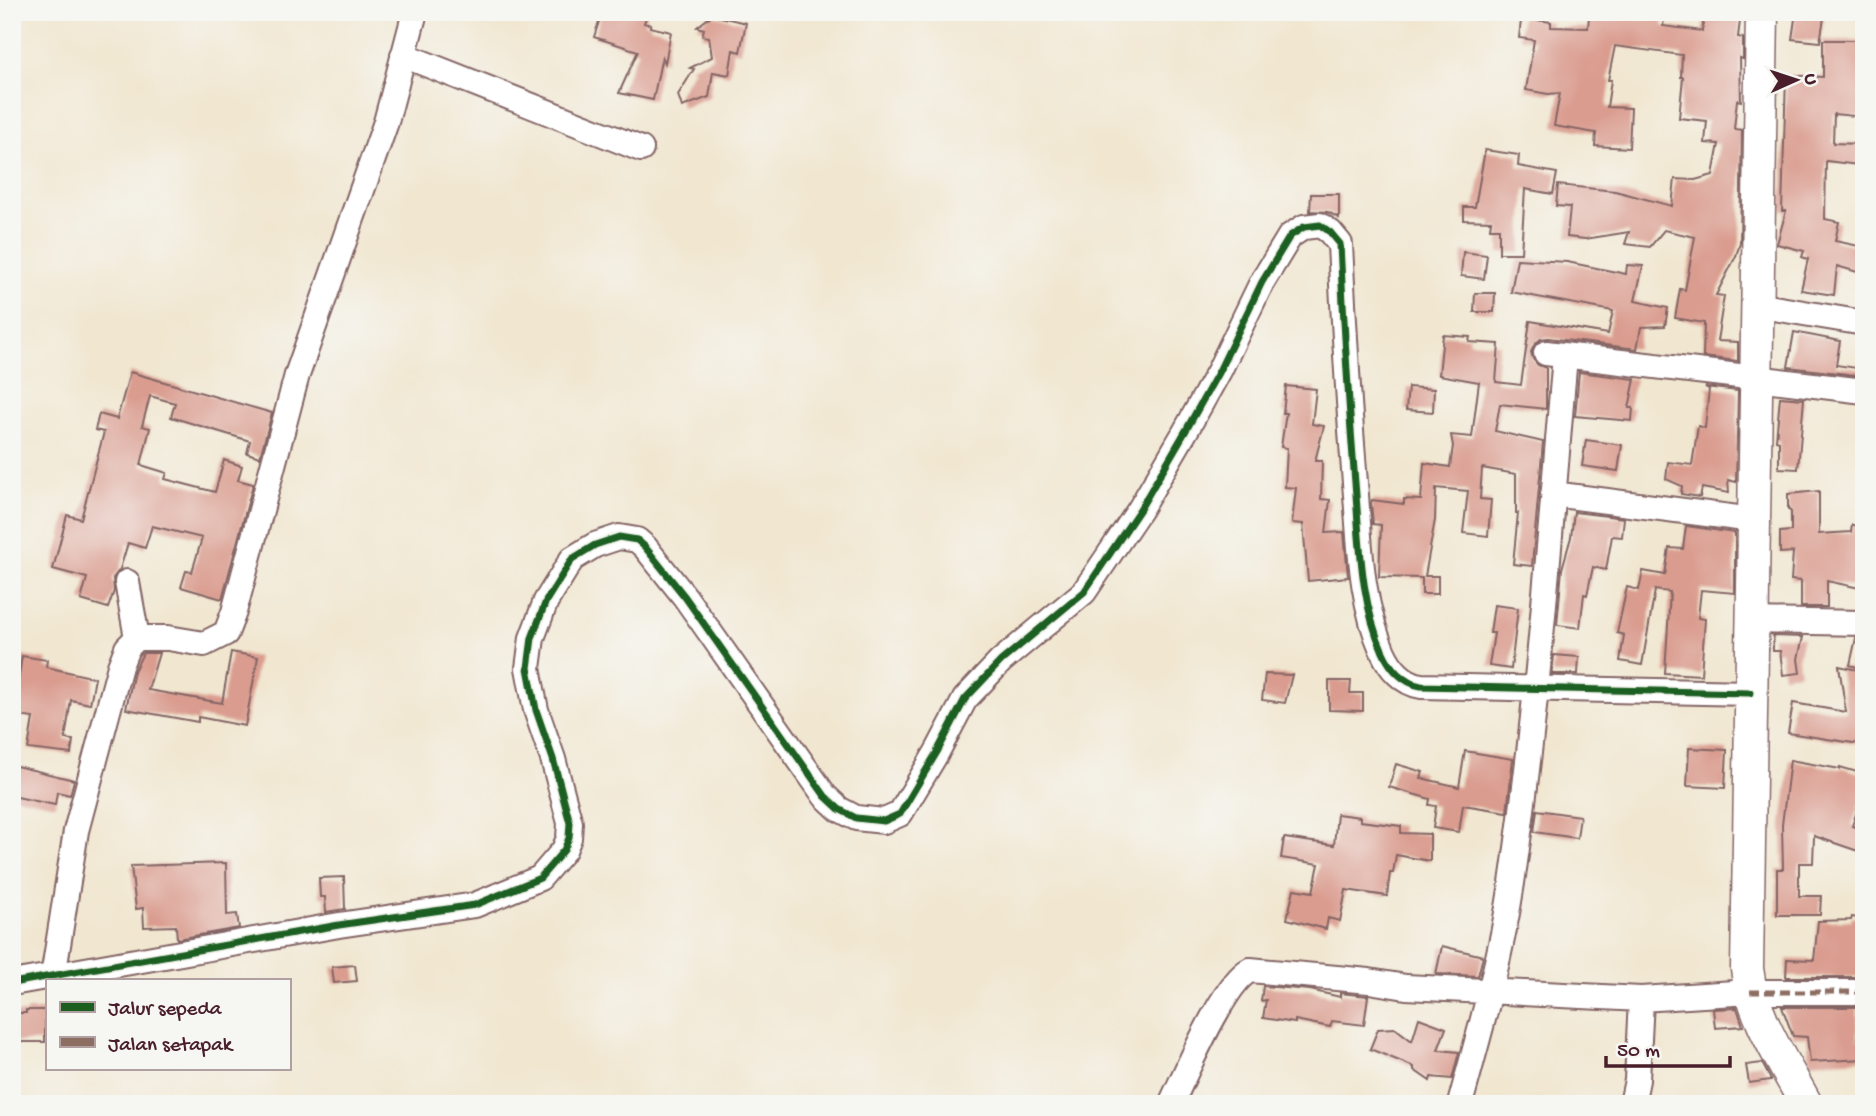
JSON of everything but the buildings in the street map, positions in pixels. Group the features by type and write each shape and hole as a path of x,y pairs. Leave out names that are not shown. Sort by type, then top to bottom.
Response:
{"main road":[{"path":"1762,12 1747,969 1750,992 1759,1016 1806,1104"}],"street":[{"path":"53,977 76,831 120,666 127,648 137,638 168,638 204,644 226,633 234,612 297,375 386,122 415,12"},
{"path":"403,55 641,149"},
{"path":"12,983 339,925 475,905 540,878 564,850 569,838 570,823 534,699 528,667 532,638 546,601 572,559 595,545 619,537 637,540 669,577 825,796 856,818 884,821 900,814 965,699 1001,661 1083,592 1140,509 1185,432 1219,371 1262,282 1283,247 1290,236 1304,227 1320,225 1340,244 1347,388 1363,578 1371,616 1386,659 1400,676 1421,686 1750,693"},
{"path":"1756,305 1864,323"},
{"path":"1460,1104 1491,992 1512,884 1536,689 1553,494 1556,355 1864,391"},
{"path":"1553,494 1753,520"},
{"path":"127,583 137,638"},
{"path":"1751,621 1864,623"},
{"path":"1171,1104 1217,1013 1235,983 1250,970 1406,986 1641,999 1750,992 1864,992"},
{"path":"1632,1104 1637,1080 1641,999"}],"marked path":[{"path":"1750,992 1864,992"}],"cycle path":[{"path":"12,983 339,925 475,905 540,878 564,850 569,838 570,823 553,759 536,710 528,668 532,638 546,601 572,559 595,545 619,537 637,540 645,547 685,597 825,796 839,809 856,818 884,821 900,814 965,699 1001,661 1084,592 1140,509 1185,432 1219,371 1262,282 1290,236 1304,227 1320,225 1340,244 1363,575 1376,633 1393,669 1408,682 1421,686 1750,693"}]}
